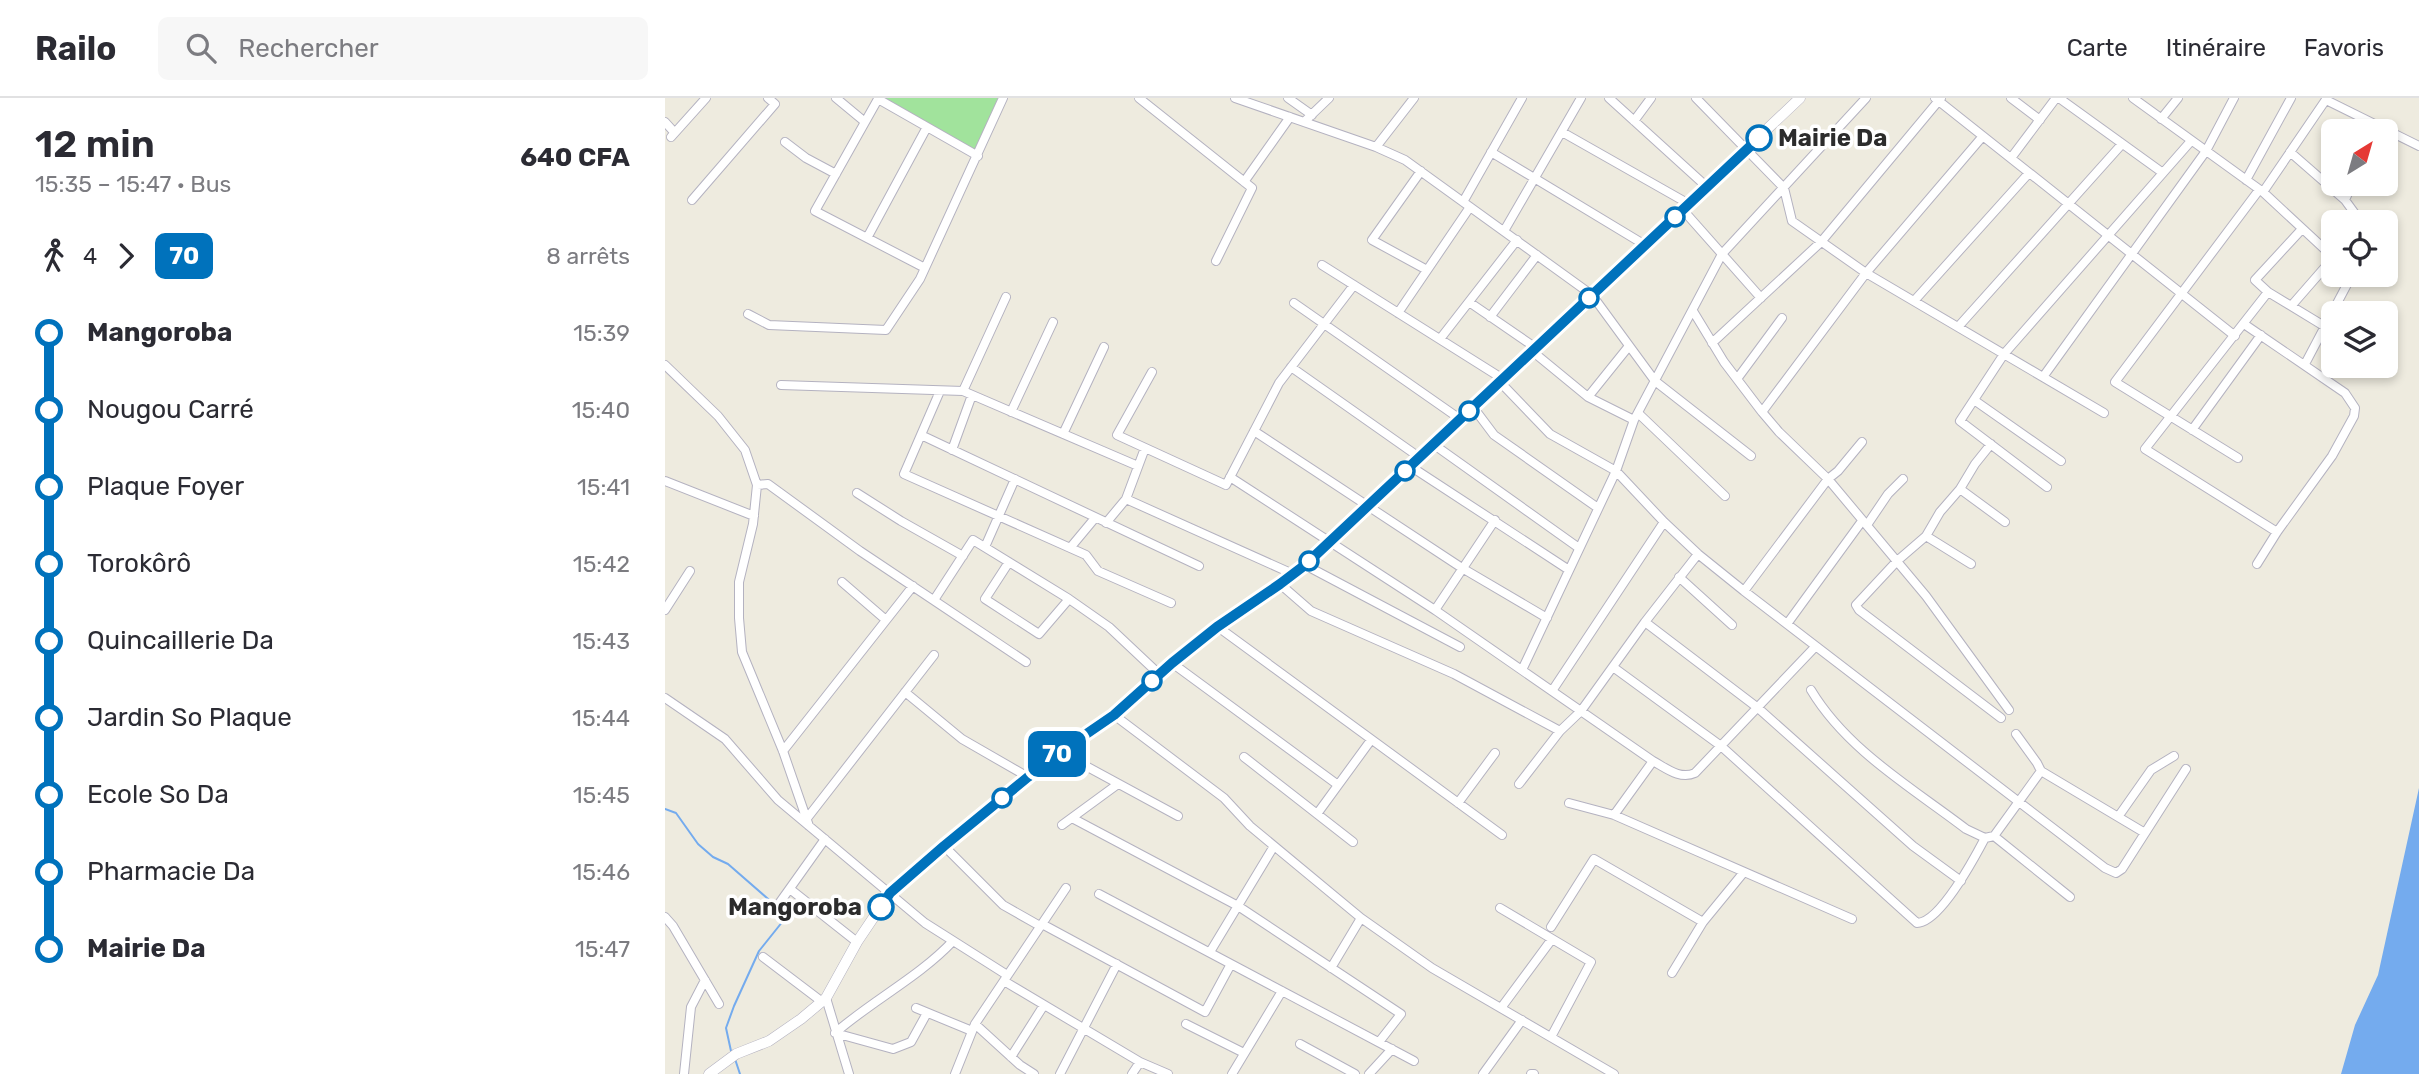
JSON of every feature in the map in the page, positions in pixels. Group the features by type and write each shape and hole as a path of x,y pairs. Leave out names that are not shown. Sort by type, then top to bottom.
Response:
{"street":[{"path":"665,122 672,135 706,98"},
{"path":"692,200 775,104 768,98"},
{"path":"836,98 865,122"},
{"path":"748,314 769,325 886,330 925,268 1003,98"},
{"path":"1139,98 1252,188 1216,261"},
{"path":"1235,98 1376,147 1405,160 1421,171 1592,295 1655,380 1751,456"},
{"path":"1288,98 1312,115"},
{"path":"1304,122 1329,98"},
{"path":"1376,147 1414,98"},
{"path":"1398,313 1467,204 1491,152 1522,98"},
{"path":"1504,231 1581,98"},
{"path":"1609,98 1707,187"},
{"path":"1634,121 1651,98"},
{"path":"1696,98 1784,188 1791,221 1866,273 2104,413"},
{"path":"709,1074 733,1056 769,1041 801,1019 823,999 890,893 1028,777 1114,715 1217,627 1305,565 1800,98"},
{"path":"1522,670 1616,471 1636,417 1722,254 1866,98"},
{"path":"2011,98 2040,120"},
{"path":"2011,158 2057,98 2163,173"},
{"path":"2133,98 2261,191 2321,246"},
{"path":"2161,119 2178,98"},
{"path":"2043,377 2206,151 2234,98"},
{"path":"2246,180 2291,98"},
{"path":"925,268 815,211 878,99 978,156"},
{"path":"1712,343 1821,242 1938,99 2235,336"},
{"path":"2238,458 2115,382 2261,191 2327,99 2361,119"},
{"path":"1244,182 1290,117"},
{"path":"867,238 927,127"},
{"path":"1562,132 1686,207 1722,254 1761,298"},
{"path":"1762,412 1866,273 1983,136"},
{"path":"2398,137 2419,146"},
{"path":"2047,487 1960,421 2004,354 2191,141"},
{"path":"785,142 806,158 836,174"},
{"path":"1958,327 2122,144"},
{"path":"1491,152 1645,245"},
{"path":"2290,152 2345,200 2352,210"},
{"path":"1421,171 1372,240 1427,270"},
{"path":"1914,301 2029,173"},
{"path":"2345,200 2347,196"},
{"path":"2302,229 2255,280 2268,292 2321,324"},
{"path":"1440,340 1517,240"},
{"path":"1490,317 1537,255"},
{"path":"1322,265 1501,380 1550,434 1616,471 1698,554 1815,647 2105,868 2116,873 2126,864 2186,769"},
{"path":"2292,305 2321,271"},
{"path":"1151,372 1117,435 1226,485 1279,383 1354,285"},
{"path":"2268,292 2145,449 2277,532"},
{"path":"963,391 1006,297"},
{"path":"1469,302 1534,350 1588,397 1636,417 1725,496"},
{"path":"1294,303 1460,419"},
{"path":"1693,311 1712,343 1762,412 1828,479 1942,615 2009,710"},
{"path":"1737,379 1782,318"},
{"path":"1011,412 1053,322"},
{"path":"2244,324 2345,393 2355,408 2354,416 2332,456 2257,564"},
{"path":"2305,364 2321,332"},
{"path":"2192,430 2261,335"},
{"path":"1063,434 1104,346"},
{"path":"1588,397 1629,346"},
{"path":"665,365 717,416 745,450 757,485 754,516 739,582 742,652 809,821"},
{"path":"1291,367 1419,457"},
{"path":"781,385 963,391 1138,466"},
{"path":"940,391 904,474 1086,555 1098,571 1171,603"},
{"path":"952,450 972,395"},
{"path":"1974,400 2061,461"},
{"path":"1473,407 1494,435 1598,509"},
{"path":"1254,431 1369,504 1462,568 1547,618"},
{"path":"921,435 1199,566"},
{"path":"1744,591 1828,479 1838,471 1861,442"},
{"path":"1433,444 1579,548"},
{"path":"1991,444 1960,489 1940,512 1926,536 1896,561 1856,605 2001,718"},
{"path":"1106,523 1126,499 1145,448"},
{"path":"1410,466 1569,570"},
{"path":"1230,477 1435,610 1653,761 1677,774 1688,776 1695,773 1815,647"},
{"path":"1787,624 1864,523 1903,479"},
{"path":"985,548 1015,480"},
{"path":"665,481 754,516"},
{"path":"757,485 768,484 1026,662"},
{"path":"1960,489 2004,522"},
{"path":"857,494 963,556"},
{"path":"1126,499 1293,574"},
{"path":"1070,548 1095,517"},
{"path":"1435,610 1495,520"},
{"path":"1552,691 1664,522"},
{"path":"1926,536 1971,564"},
{"path":"934,600 973,540 1109,627 1160,675"},
{"path":"1519,784 1560,731 1581,711 1698,554"},
{"path":"1009,562 985,599 1039,634 1069,599"},
{"path":"1305,565 1460,647"},
{"path":"665,610 690,571"},
{"path":"1679,577 1732,625"},
{"path":"842,582 886,620"},
{"path":"1280,584 1311,611 1454,674 1560,731"},
{"path":"783,751 913,586"},
{"path":"1645,622 1758,708 1913,846 1961,881"},
{"path":"1217,627 1502,835"},
{"path":"809,821 934,655"},
{"path":"1172,663 1338,785"},
{"path":"1613,667 1721,746 1917,923 1925,922 1961,881 1990,837 2041,771"},
{"path":"1811,690 1823,712 1853,744 1966,829 1990,837 2070,897"},
{"path":"905,692 962,739 1028,777"},
{"path":"666,701 725,739 778,800 809,821 825,839 925,923 1044,1005 1140,1062 1168,1074"},
{"path":"1114,715 1224,798 1250,826 1361,918 1431,968 1614,1074"},
{"path":"2016,734 2041,771 2145,833"},
{"path":"1317,814 1371,740"},
{"path":"1060,752 1178,816"},
{"path":"1458,803 1495,753"},
{"path":"2118,817 2151,770 2174,756"},
{"path":"1244,757 1353,842"},
{"path":"1614,815 1653,761"},
{"path":"1062,825 1118,783"},
{"path":"1569,803 1614,815 1852,919"},
{"path":"1072,818 1238,906 1401,1014 1379,1042"},
{"path":"778,905 825,839"},
{"path":"944,846 1003,905 1205,1012 1231,964"},
{"path":"1210,952 1274,846"},
{"path":"1551,927 1594,859 1703,922"},
{"path":"1672,973 1703,922 1744,872"},
{"path":"790,888 857,942"},
{"path":"955,1074 973,1028 1066,888"},
{"path":"1099,894 1414,1061"},
{"path":"1500,908 1591,962 1551,1037"},
{"path":"665,917 719,1003"},
{"path":"1331,968 1361,918"},
{"path":"1501,1008 1552,939"},
{"path":"835,1033 858,1013 937,957 953,941"},
{"path":"763,957 823,999 849,1074"},
{"path":"1060,1074 1117,964"},
{"path":"684,1074 691,1007 705,980"},
{"path":"1232,1074 1282,991"},
{"path":"1011,1057 1044,1005"},
{"path":"916,1008 973,1028 1034,1074"},
{"path":"835,1033 893,1049 911,1042 927,1013"},
{"path":"1483,1074 1522,1020"},
{"path":"1186,1024 1244,1054"},
{"path":"1300,1044 1356,1074"},
{"path":"1369,1074 1392,1049"},
{"path":"1132,1074 1140,1062"}],"green space":[{"path":"883,98 998,98 975,150"}],"water":[{"path":"2419,788 2419,1074 2341,1074 2355,1025 2378,975"}],"waterway":[{"path":"665,809 676,813 698,844 713,857 728,864 775,905"},
{"path":"731,1051 726,1028 759,951 783,921 784,916 779,909"},
{"path":"735,1059 740,1074"}],"bus line":[{"name":"70","path":"881,907 890,893 1028,777 1114,715 1217,627 1305,565 1759,138"}],"place":[{"name":"Mairie Da","path":"1759,138"},
{"name":"Mangoroba","path":"881,907"}]}
